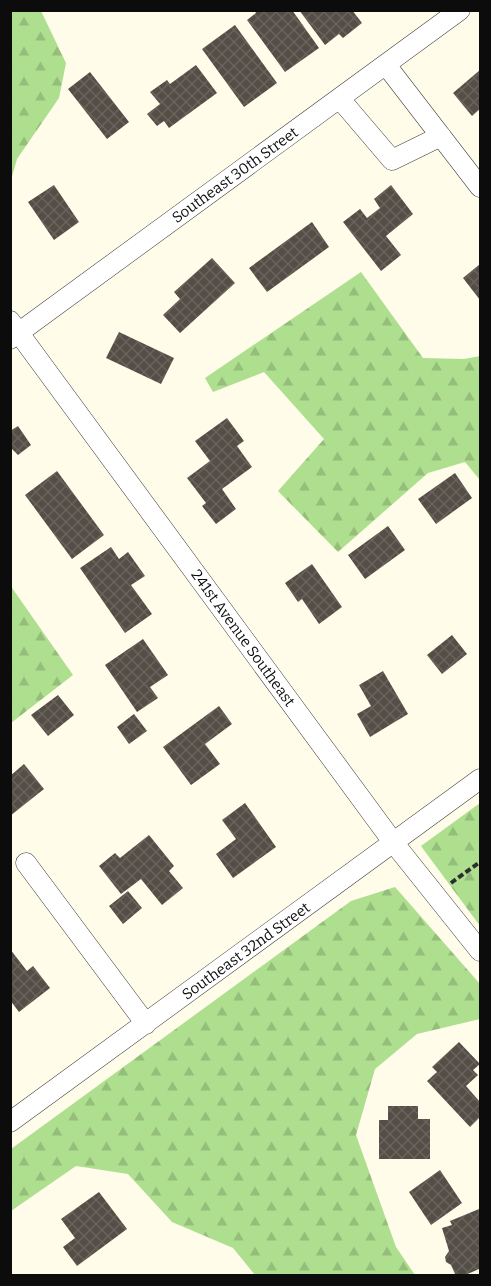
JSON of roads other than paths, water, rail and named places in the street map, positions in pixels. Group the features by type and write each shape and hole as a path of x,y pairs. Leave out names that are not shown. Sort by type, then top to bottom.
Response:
{"street":[{"name":"Southeast 30th Street","path":"13,331 340,99 460,10"},
{"path":"386,65 480,187"},
{"path":"340,99 392,160 441,136"},
{"name":"241st Avenue Southeast","path":"13,331 393,842 480,951"},
{"name":"Southeast 32nd Street","path":"10,1122 480,779"},
{"path":"26,863 146,1024"}]}
